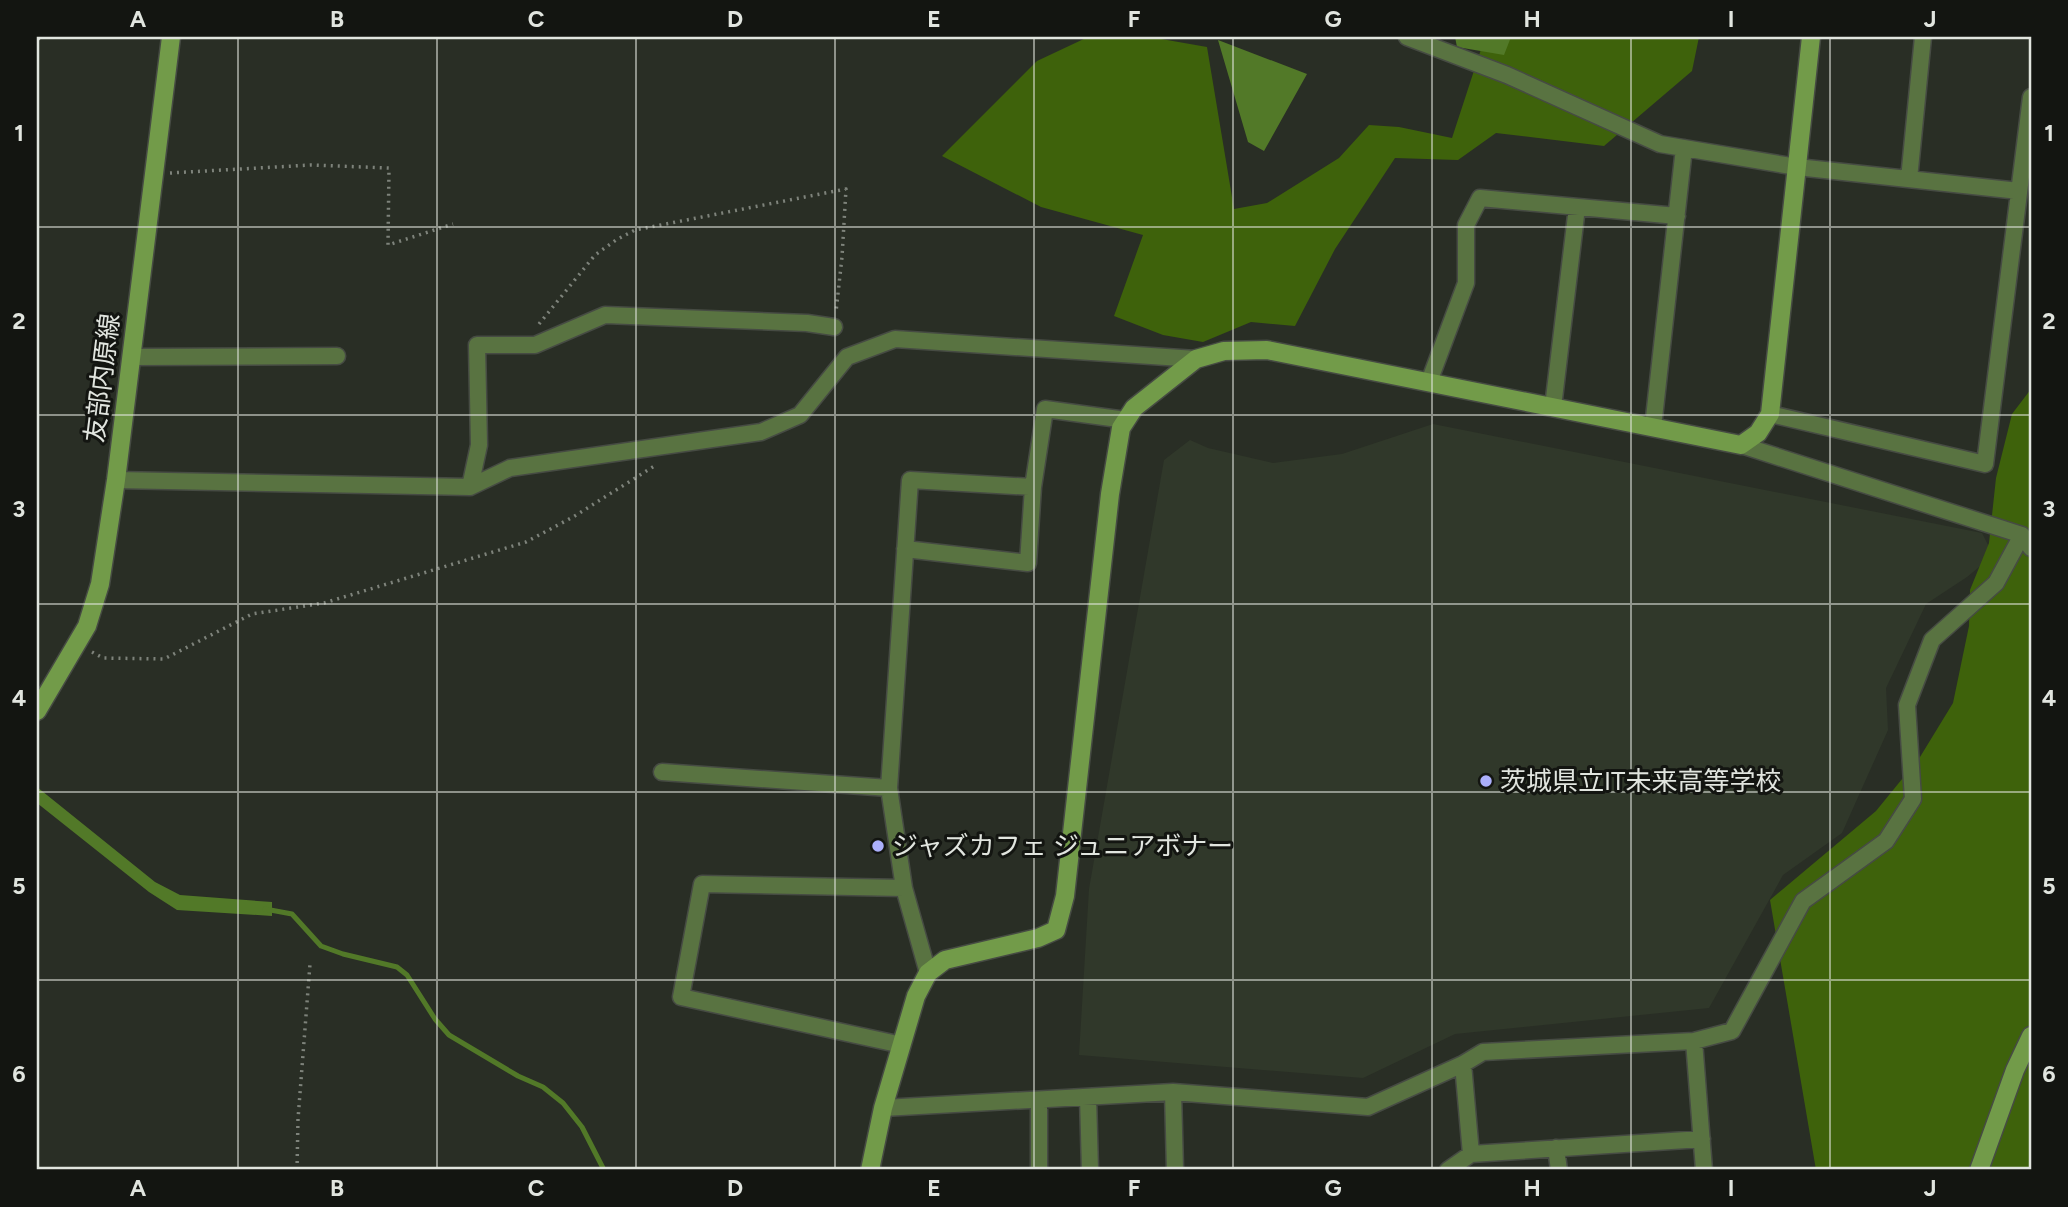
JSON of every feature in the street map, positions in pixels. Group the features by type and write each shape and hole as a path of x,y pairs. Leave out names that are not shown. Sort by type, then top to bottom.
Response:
{"street":[{"name":"友部内原線","path":"37,711 77,645 95,603 100,583 116,480 171,37"},
{"path":"1407,37 1507,75 1660,144 1797,167 2019,191"},
{"path":"1741,445 1758,433 1770,414 1811,37"},
{"path":"1909,179 1923,37"},
{"path":"1770,414 1985,464 2031,97"},
{"path":"1653,427 1684,148"},
{"path":"1429,382 1466,283 1466,225 1480,198 1676,216"},
{"path":"1553,408 1577,207"},
{"path":"470,487 479,445 477,345 535,345 605,315 807,323 834,327"},
{"path":"116,480 470,487 510,468 761,432 800,415 847,357 895,339 1196,359 1224,351 1267,350 1741,445 2027,541 1996,583 1932,640 1907,705 1913,799 1886,841 1803,901 1732,1031 1693,1041 1483,1052 1368,1107 1173,1093 883,1108"},
{"path":"131,356 337,356"},
{"path":"870,1170 883,1108 916,996 929,973 945,960 1038,938 1056,930 1065,896 1110,494 1121,428 1134,408 1196,359"},
{"path":"905,549 1028,563 1033,488 1045,409 1126,420"},
{"path":"929,973 904,888 889,788 910,480 1033,488"},
{"path":"662,772 889,788"},
{"path":"902,1045 681,997 702,884 904,888"},
{"path":"1979,1170 2015,1070 2031,1035"},
{"path":"1693,1041 1704,1170"},
{"path":"1462,1064 1471,1154"},
{"path":"1173,1093 1175,1170"},
{"path":"1088,1097 1090,1170"},
{"path":"1039,1100 1039,1170"},
{"path":"1448,1170 1471,1154 1702,1139"},
{"path":"1556,1147 1559,1170"}],"path":[{"path":"154,175 311,165 389,168 388,244 453,224"},
{"path":"527,344 532,332 595,255 635,230 846,189 834,327"},
{"path":"77,645 103,658 164,659 252,614 324,603 526,542 573,517 664,460"},
{"path":"297,1170 298,1119 310,964"}],"shaded area":[{"path":"1088,37 1150,37 1207,47 1234,209 1267,203 1339,158 1369,125 1399,127 1452,138 1485,37 1699,37 1692,71 1604,146 1496,133 1458,160 1395,158 1335,249 1295,326 1251,322 1203,342 1163,335 1114,316 1143,235 1041,207 942,156 1037,61"},
{"path":"1455,37 1511,37 1504,55 1457,47"},
{"path":"1218,40 1307,74 1264,151 1248,142"},
{"path":"2031,389 2031,1170 1816,1170 1770,900 1876,811 1920,757 1953,703 1969,626 1970,590 1989,543 1996,478 2012,414"},
{"name":"茨城県立IT未来高等学校","path":"1433,424 1982,533 1991,551 1984,563 1967,577 1926,604 1886,688 1888,730 1842,833 1783,875 1709,1008 1455,1034 1363,1078 1079,1055 1089,889 1164,460 1190,440 1208,448 1273,463 1342,454"},
{"path":"37,787 155,882 180,895 272,902 272,916 177,910 149,892 37,803"}],"waterway":[{"path":"265,909 292,914 321,946 397,967 407,975 435,1019 449,1035 518,1076 543,1087 563,1103 582,1127 604,1170"}],"place":[{"name":"茨城県立IT未来高等学校","path":"1486,781"},
{"name":"ジャズカフェ ジュニアボナー","path":"878,846"}]}
